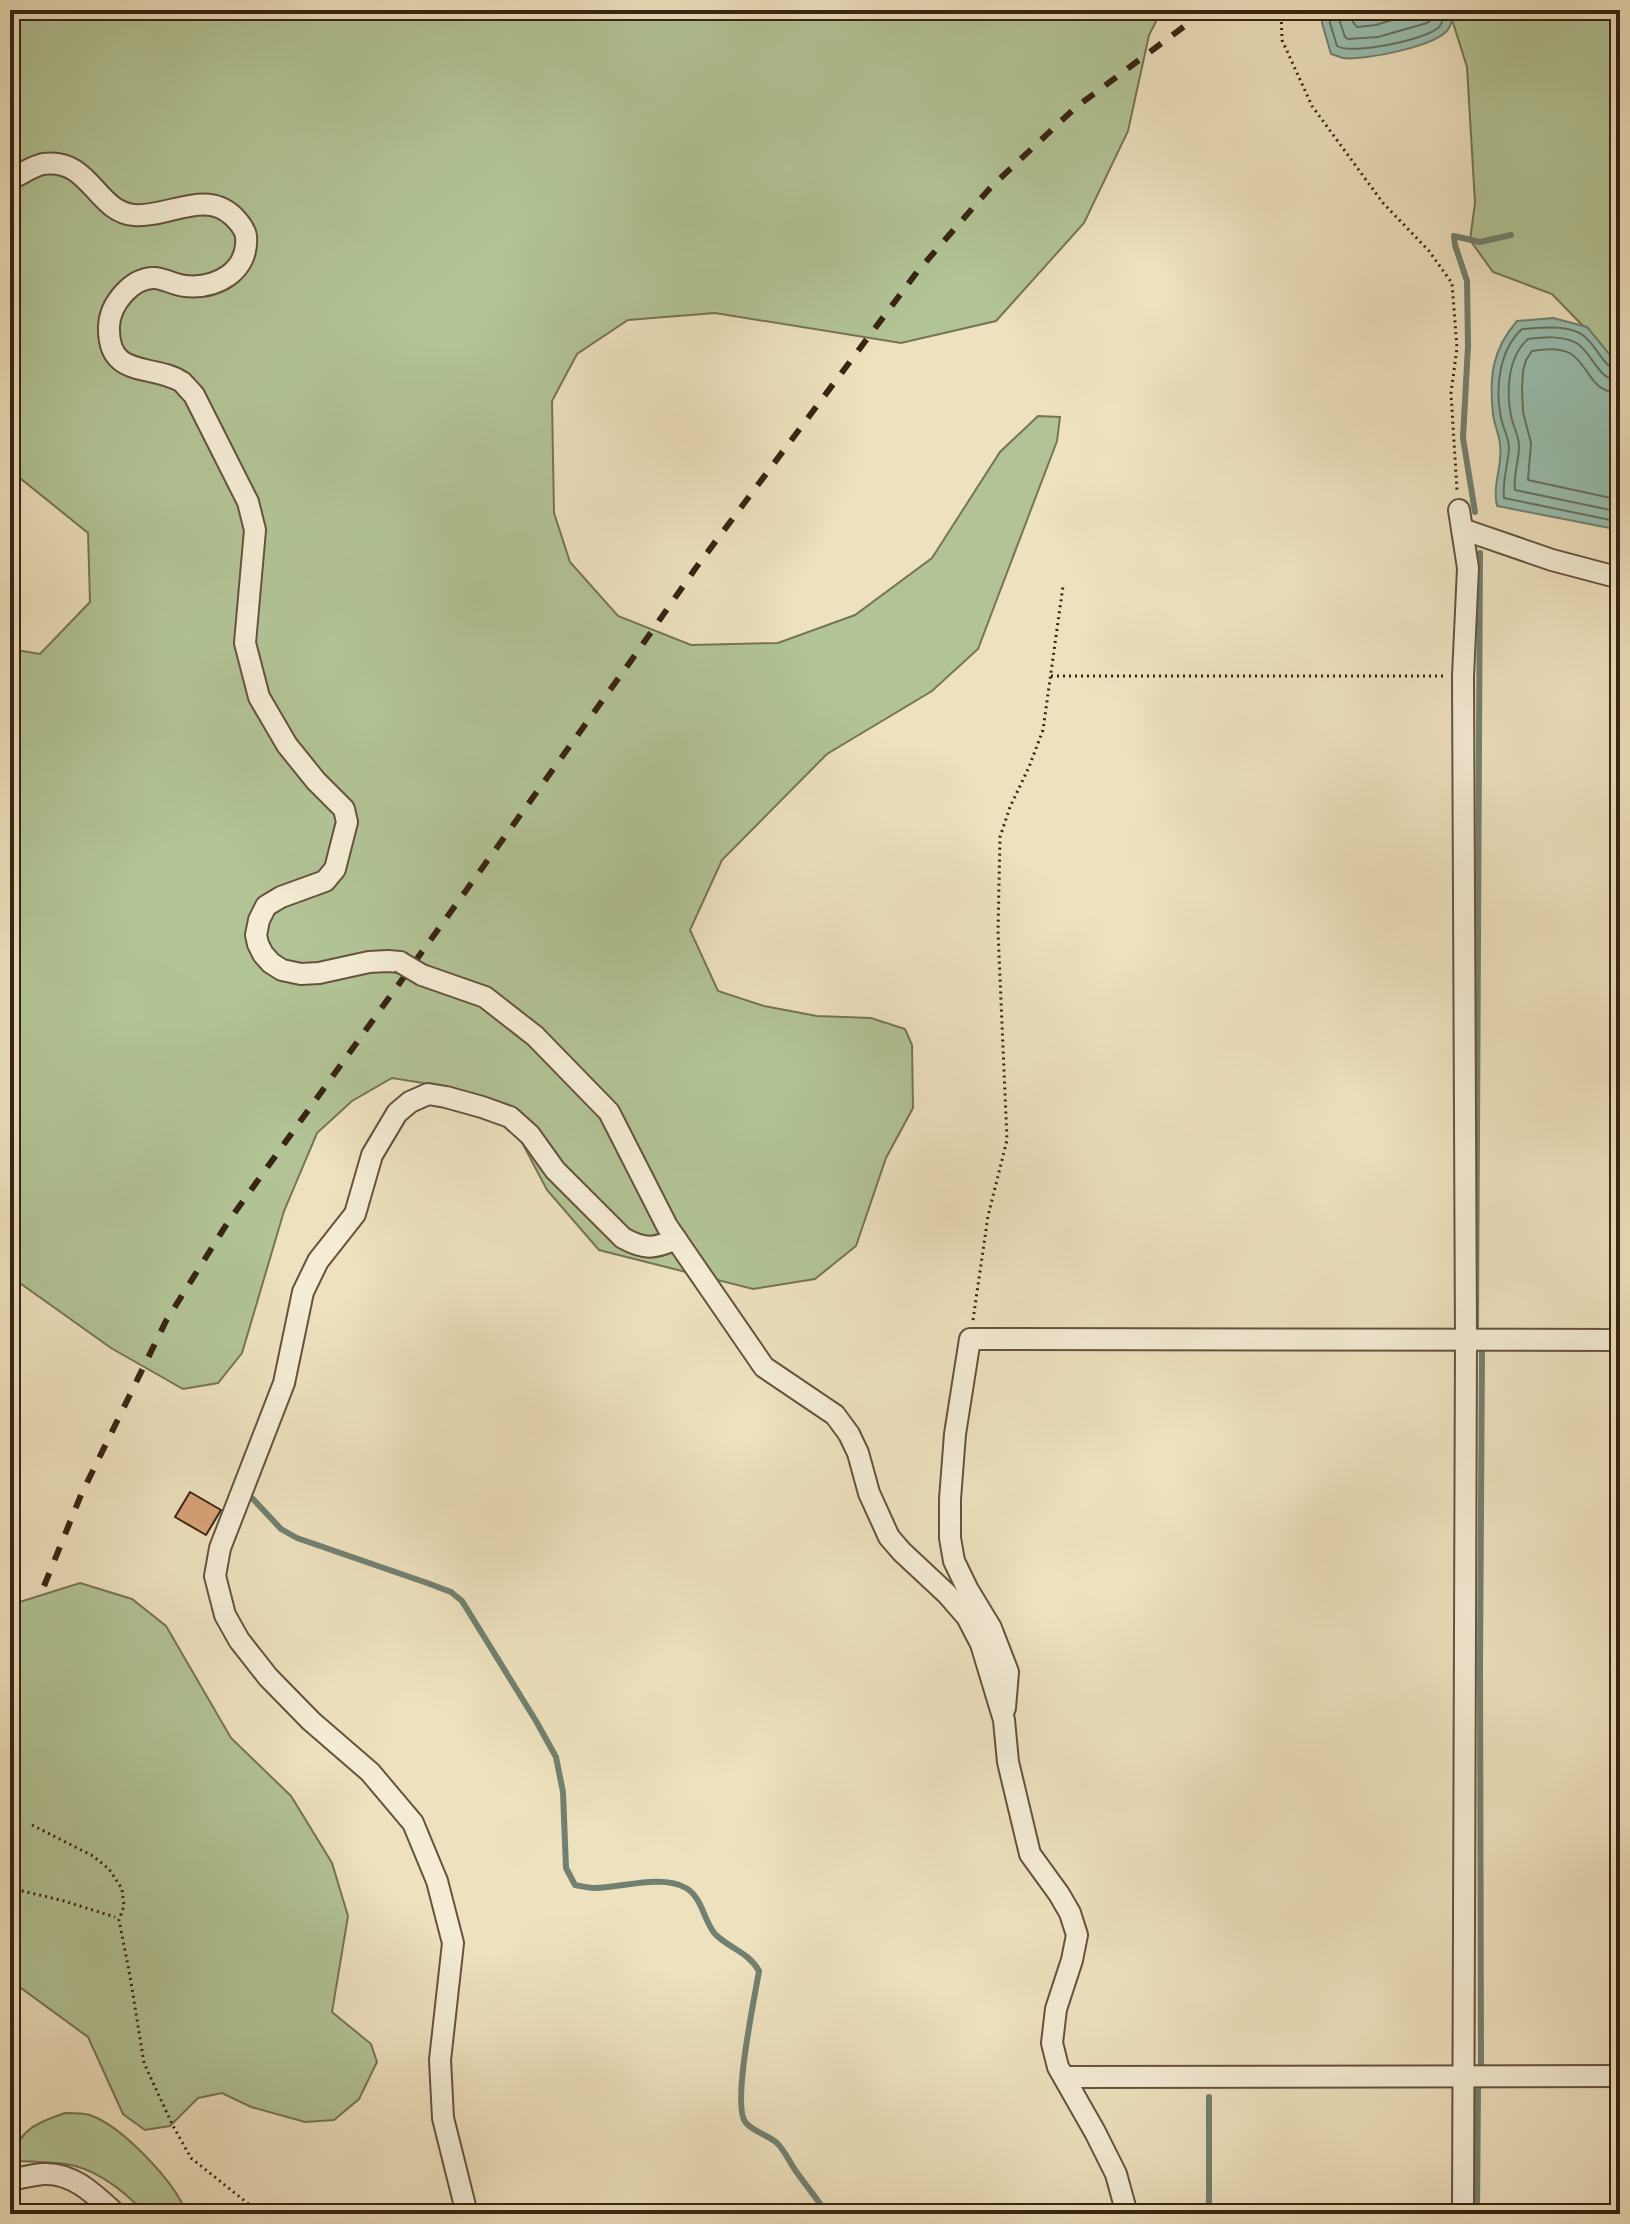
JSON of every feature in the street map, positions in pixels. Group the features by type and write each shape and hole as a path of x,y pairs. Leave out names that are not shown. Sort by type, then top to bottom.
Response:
{"street":[{"path":"10,179 39,165 55,163 70,166 114,207 132,215 192,204 208,205 225,209 246,234 244,255 235,270 217,284 185,286 153,278 130,286 115,304 108,325 112,349 123,363 181,382 194,395 235,475 248,502 255,530 245,643 259,697 287,745 344,809 347,822 335,869 325,881 281,897 266,906 256,935 263,954 282,970 301,974 369,962 400,962 422,975 485,997 535,1036 609,1112 667,1226 764,1367 835,1415 849,1434 858,1453 869,1493 889,1537 967,1617 981,1644 1004,1720"},
{"path":"1460,520 1552,560 1620,578"},
{"path":"1460,520 1468,568 1463,676 1466,1340 1463,2214"},
{"path":"467,2214 443,2118 440,2060 453,1943 437,1881 413,1823 370,1772 311,1721 268,1677 239,1640 225,1615 215,1576 220,1548 284,1383 303,1292 318,1261 355,1214 372,1155 397,1113 410,1102 428,1094 510,1117 530,1135 555,1170 623,1238 633,1244 650,1247 676,1239"},
{"path":"1127,2214 1116,2174 1058,2067 1052,2043 1056,2009 1077,1935 1070,1913 1059,1894 1030,1854 1008,1762 1004,1720 1008,1672 991,1628 954,1561 950,1538 950,1499 955,1434 970,1339 1620,1340"},
{"path":"1064,2077 1620,2076"},
{"path":"10,2180 45,2174 66,2177 90,2191 116,2214"}],"path":[{"path":"1281,10 1282,40 1312,106 1383,203 1429,251 1452,283 1457,348 1451,393 1460,520"},
{"path":"970,1339 988,1216 1007,1140 998,931 1000,837 1043,730 1063,586"},
{"path":"1051,676 1463,676"},
{"path":"32,1825 93,1856 109,1869 122,1889 124,1906 119,1920 144,2063 191,2158 261,2214"},
{"path":"10,1888 115,1917"}],"shaded area":[{"path":"10,10 1162,10 1149,35 1128,131 1084,223 996,321 901,343 715,313 628,320 577,354 552,401 554,513 570,562 618,616 691,645 778,643 855,615 932,558 1000,452 1038,416 1060,417 1057,441 978,649 932,691 827,754 722,860 690,930 718,991 764,1006 817,1016 871,1018 905,1029 912,1045 913,1108 886,1158 856,1246 815,1279 753,1289 599,1250 547,1190 507,1114 448,1087 392,1078 352,1101 317,1133 284,1211 242,1353 218,1383 183,1389 111,1348 10,1276 10,649 40,654 90,602 88,533 10,470"},
{"path":"1449,10 1620,10 1620,374 1585,328 1552,294 1493,272 1470,240 1475,203 1467,67"},
{"path":"80,1583 132,1599 166,1626 231,1738 291,1796 332,1863 348,1916 332,2012 371,2044 377,2062 359,2099 334,2120 305,2122 251,2107 222,2093 198,2098 170,2126 145,2130 123,2114 88,2037 10,1980 10,1605"},
{"path":"65,2113 90,2115 132,2143 160,2172 187,2214 146,2214 120,2190 88,2170 65,2164 20,2161 13,2157 25,2133 39,2123"}],"water":[{"path":"1324,10 1453,10 1449,28 1431,41 1383,55 1343,58 1331,54 1322,23"},
{"path":"1553,318 1587,327 1620,367 1620,530 1497,506 1501,452 1493,414 1492,376 1497,353 1517,321"}],"building":[{"path":"190,1492 221,1510 206,1535 175,1517"}],"waterway":[{"path":"1475,512 1463,438 1468,346 1467,281 1454,236 1480,242 1511,235"},
{"path":"1476,1329 1480,553"},
{"path":"1481,2069 1482,1349"},
{"path":"253,1499 281,1529 297,1538 451,1592 462,1601 556,1757 563,1792 566,1868 575,1885 594,1888 665,1882 686,1888 696,1898 716,1935 755,1965 759,1971 742,2075 742,2113 749,2126 780,2147 827,2214"},
{"path":"1477,2214 1478,2085"},
{"path":"1209,2097 1209,2214"}],"railway":[{"path":"44,1586 81,1495 166,1321 228,1222 695,569 917,272 991,187 1075,108 1206,10"}]}
